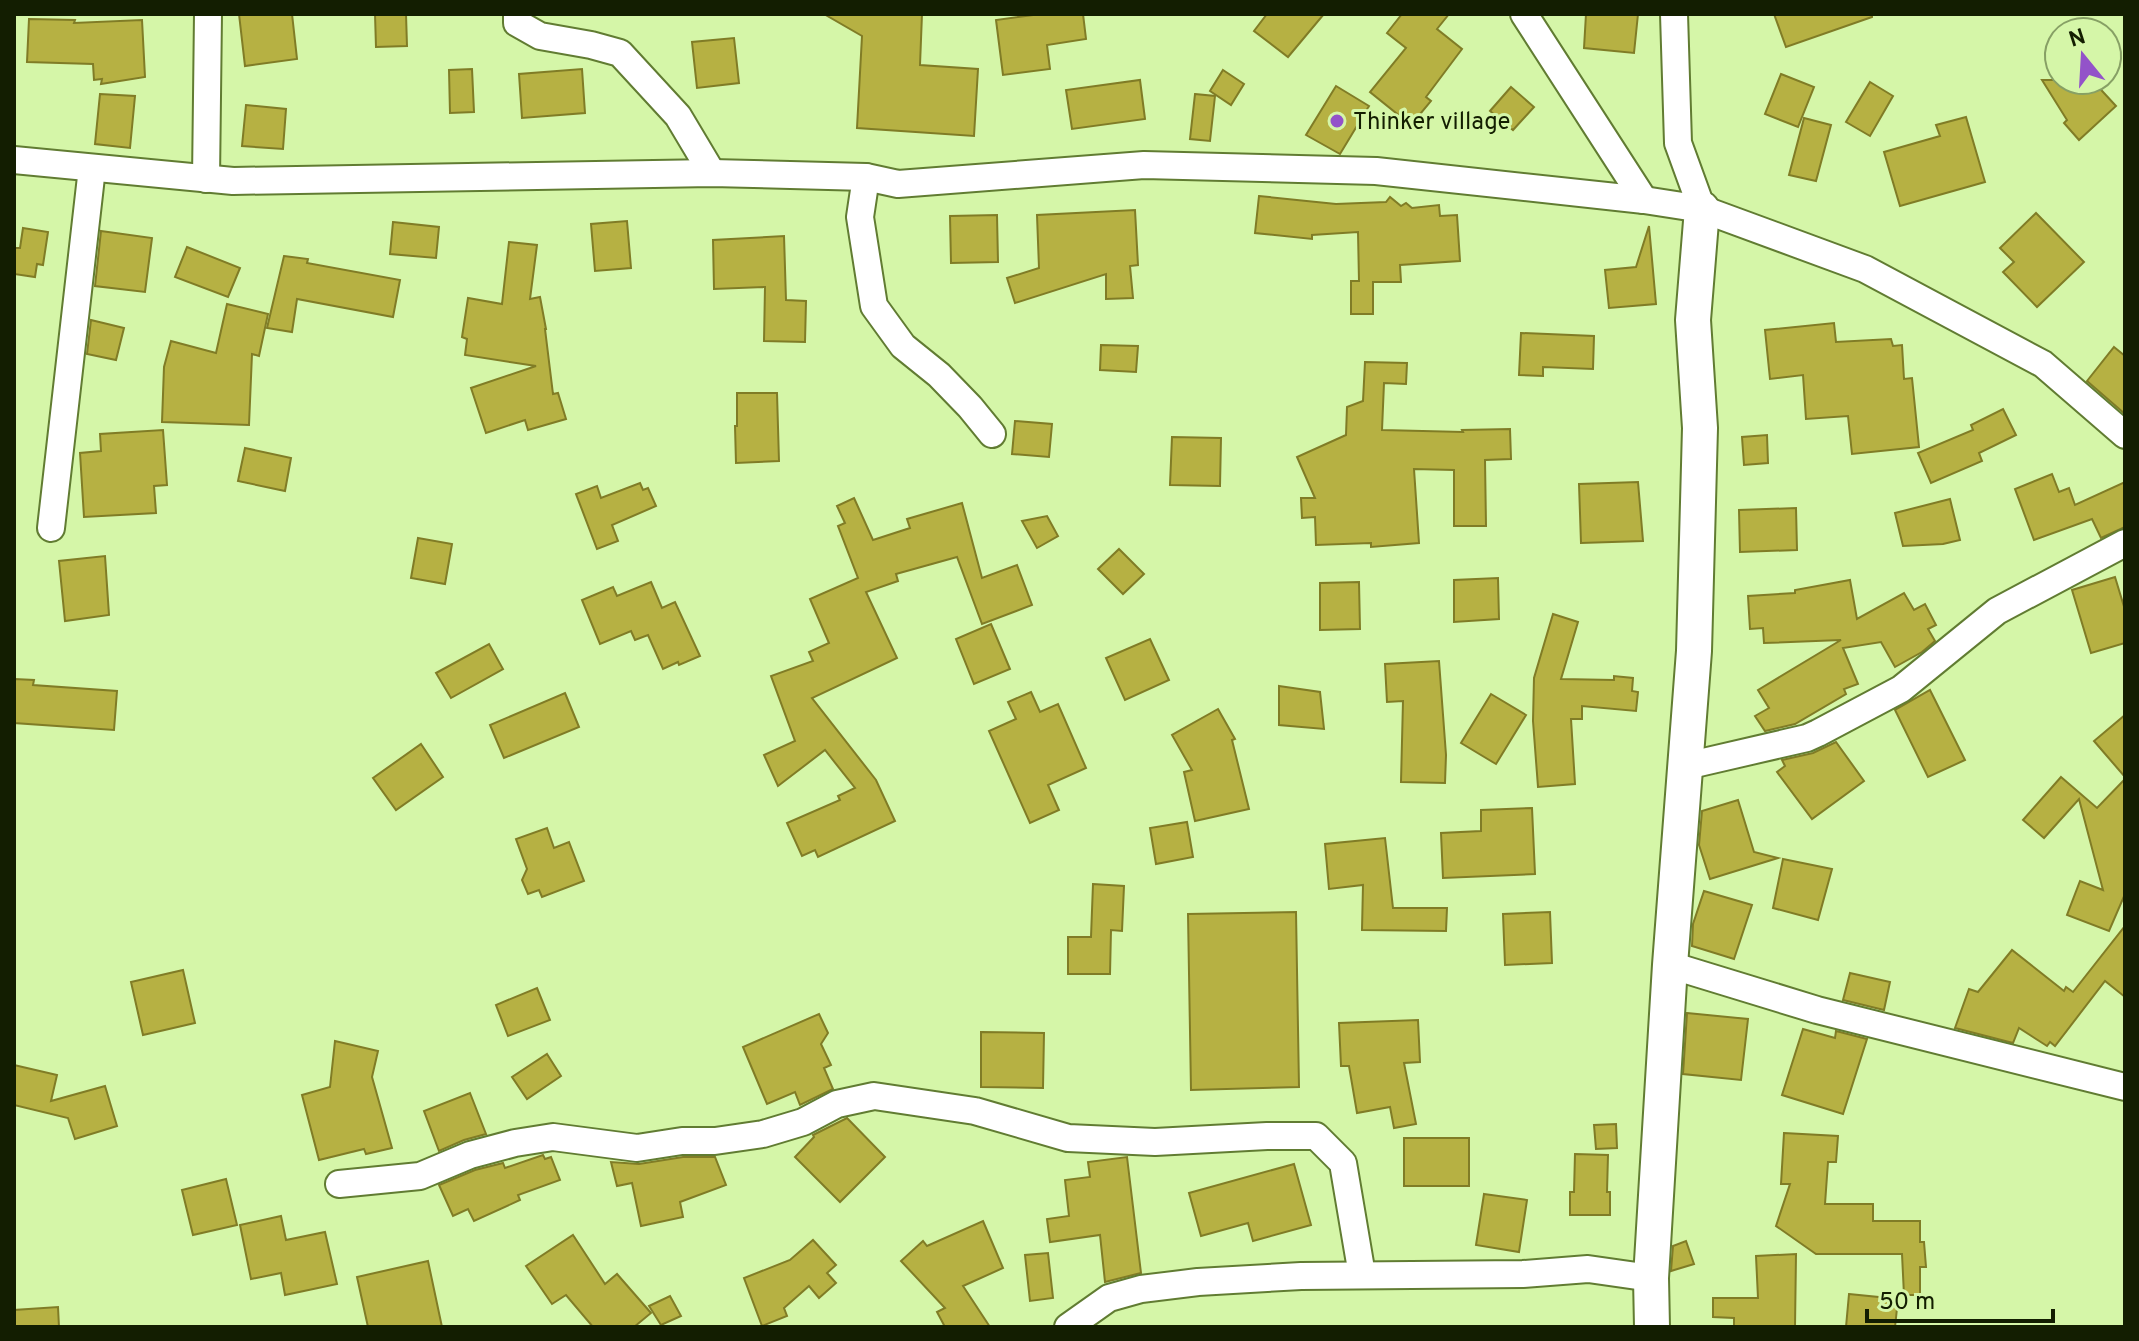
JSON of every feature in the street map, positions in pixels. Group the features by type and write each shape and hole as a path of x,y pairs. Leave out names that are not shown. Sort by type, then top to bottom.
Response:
{"street":[{"path":"206,179 208,14"},
{"path":"517,14 517,23 540,36 620,53 678,116 712,173"},
{"path":"1524,14 1644,200"},
{"path":"1652,1327 1651,1278 1670,965 1694,651 1700,428 1693,320 1702,209 1678,143 1674,14"},
{"path":"14,160 233,181 712,173 866,177 898,184 1144,165 1376,171 1644,200 1702,209 1865,269 2043,364 2125,435"},
{"path":"51,528 92,168"},
{"path":"866,177 860,217 874,306 903,346 939,375 992,434"},
{"path":"1686,766 1818,733 1901,689 1997,611 2125,543"},
{"path":"1670,965 1817,1010 2125,1087"},
{"path":"339,1184 420,1176 470,1155 553,1137 637,1148 763,1134 803,1122 837,1104 874,1096 975,1111 1068,1138 1155,1142 1316,1136 1343,1163 1362,1275"},
{"path":"1068,1327 1109,1298 1141,1289 1212,1281 1301,1276 1523,1274 1588,1269 1651,1278"}],"building":[{"path":"239,14 292,14 297,59 245,66"},
{"path":"375,14 406,14 407,46 376,47"},
{"path":"824,14 922,14 920,65 978,69 974,136 857,128 862,36"},
{"path":"1041,14 1083,14 1086,39 1047,45 1050,69 1003,75 996,20"},
{"path":"1267,14 1324,14 1288,57 1254,31"},
{"path":"1402,14 1449,14 1437,29 1462,49 1426,97 1431,101 1411,125 1370,92 1406,48 1387,33"},
{"path":"1586,14 1638,14 1634,53 1584,48"},
{"path":"1774,14 1872,14 1872,17 1786,47"},
{"path":"29,19 75,20 74,23 142,20 145,77 101,84 102,79 94,80 93,64 27,62"},
{"path":"734,38 739,83 697,88 692,42"},
{"path":"472,69 474,112 450,113 449,70"},
{"path":"582,69 585,113 522,118 519,74"},
{"path":"1223,70 1244,84 1231,105 1210,91"},
{"path":"1781,74 1814,87 1798,127 1765,114"},
{"path":"1140,80 1145,119 1072,129 1066,90"},
{"path":"1870,82 1893,96 1870,136 1846,122"},
{"name":"Thinker village","path":"1336,86 1369,106 1340,154 1306,135"},
{"path":"1511,87 1534,107 1513,130 1490,111"},
{"path":"100,94 135,96 130,148 95,144"},
{"path":"1195,94 1215,96 1210,141 1190,139"},
{"path":"2052,96 2107,96 2116,106 2079,140 2064,123 2067,120"},
{"path":"246,105 286,109 283,149 242,146"},
{"path":"1966,117 1985,182 1900,206 1884,152 1940,136 1936,125"},
{"path":"1804,118 1831,125 1816,181 1789,175"},
{"path":"1259,196 1336,204 1386,202 1390,197 1401,206 1406,203 1412,208 1439,205 1440,216 1457,215 1460,261 1400,265 1401,282 1373,282 1373,314 1351,314 1351,281 1359,281 1358,232 1312,235 1312,239 1255,233"},
{"path":"1135,210 1138,265 1130,266 1133,298 1106,299 1106,274 1015,303 1007,278 1039,268 1037,215"},
{"path":"2036,213 2084,262 2037,307 2003,272 2014,262 2000,248"},
{"path":"997,215 998,262 951,263 950,216"},
{"path":"627,221 631,268 595,271 591,224"},
{"path":"393,222 439,227 436,258 390,254"},
{"path":"1649,226 1656,304 1609,308 1605,270 1636,267"},
{"path":"23,228 48,232 43,265 37,264 35,277 14,274 14,248 20,248"},
{"path":"101,231 152,238 145,292 95,286"},
{"path":"784,236 786,300 806,301 805,342 764,341 765,287 714,289 713,240"},
{"path":"509,242 537,245 530,299 540,297 553,394 558,393 566,419 528,430 525,420 486,433 471,388 536,366 465,355 467,339 462,337 468,298 502,304"},
{"path":"187,247 240,268 228,297 175,277"},
{"path":"284,256 400,280 393,317 297,299 292,332 267,328"},
{"path":"227,304 268,314 259,356 252,354 249,425 162,422 164,367 171,341 216,353"},
{"path":"91,320 124,328 116,360 87,354"},
{"path":"1834,323 1836,342 1891,339 1893,346 1902,345 1904,379 1912,378 1919,447 1852,454 1848,416 1806,419 1803,375 1770,379 1765,330"},
{"path":"1521,333 1594,336 1593,369 1543,367 1543,376 1519,375"},
{"path":"1101,345 1138,346 1136,372 1100,370"},
{"path":"2114,347 2125,356 2125,414 2087,381"},
{"path":"1365,362 1407,363 1406,384 1384,383 1382,430 1463,432 1510,429 1511,459 1485,460 1486,526 1454,526 1454,470 1414,469 1419,543 1371,547 1371,543 1316,545 1315,517 1302,518 1301,498 1315,498 1297,457 1346,435 1347,407 1363,401"},
{"path":"737,393 777,393 779,461 736,463"},
{"path":"2003,409 2016,435 1979,453 1982,461 1931,483 1918,453 1973,430 1971,425"},
{"path":"1015,421 1052,424 1049,457 1012,454"},
{"path":"163,430 167,485 154,486 156,513 84,517 80,453 101,451 100,434"},
{"path":"1767,435 1768,463 1744,465 1742,437"},
{"path":"1172,437 1221,438 1220,486 1170,485"},
{"path":"245,448 291,458 285,491 238,481"},
{"path":"2052,474 2059,492 2069,488 2075,505 2125,482 2125,527 2101,538 2092,519 2034,540 2015,489"},
{"path":"1638,482 1643,541 1581,543 1579,484"},
{"path":"640,483 643,490 648,488 656,506 612,525 618,541 597,549 576,494 597,486 601,498"},
{"path":"854,498 873,540 910,528 907,519 962,503 982,578 1017,565 1032,605 982,624 957,557 896,574 898,581 866,592 897,658 812,698 876,780 895,821 818,857 815,850 802,856 787,823 840,800 838,796 855,788 825,750 778,786 764,755 795,741 771,676 813,661 809,652 829,643 810,599 858,578 838,526 845,523 837,506"},
{"path":"1950,499 1960,540 1903,546 1895,513"},
{"path":"1796,508 1797,550 1740,552 1739,510"},
{"path":"1047,516 1058,536 1037,548 1022,521"},
{"path":"418,538 452,544 445,584 411,578"},
{"path":"1119,549 1144,574 1123,594 1098,569"},
{"path":"105,556 109,615 65,621 59,561"},
{"path":"2115,577 2125,610 2125,643 2091,653 2072,590"},
{"path":"1498,578 1499,619 1454,622 1454,580"},
{"path":"1850,580 1857,619 1904,593 1914,610 1925,604 1936,625 1928,629 1935,641 1895,667 1881,642 1843,648 1858,684 1844,689 1846,694 1795,724 1765,731 1755,716 1769,708 1758,690 1841,640 1764,643 1763,628 1750,629 1748,596 1795,593 1795,590"},
{"path":"651,582 662,608 675,602 700,656 663,669 648,635 635,640 631,631 600,644 582,600 613,587 617,596"},
{"path":"1359,582 1360,629 1320,630 1320,583"},
{"path":"1553,614 1578,622 1561,679 1633,678 1632,691 1638,692 1636,711 1582,706 1582,719 1571,719 1575,784 1538,787 1533,721 1534,678"},
{"path":"991,624 1010,669 974,684 956,639"},
{"path":"1150,639 1169,680 1125,700 1106,658"},
{"path":"489,644 503,669 451,698 436,673"},
{"path":"1439,661 1445,783 1401,782 1403,701 1387,702 1385,664"},
{"path":"14,679 34,680 33,685 117,691 114,730 14,723"},
{"path":"1279,686 1320,692 1324,729 1279,725"},
{"path":"1930,690 1965,760 1928,777 1895,710"},
{"path":"1031,692 1040,712 1058,704 1086,768 1048,785 1059,810 1030,823 989,731 1016,719 1008,702"},
{"path":"565,693 579,727 504,758 490,725"},
{"path":"1491,694 1526,715 1496,764 1461,743"},
{"path":"1218,709 1235,739 1232,740 1249,809 1195,821 1184,772 1192,770 1172,735"},
{"path":"2125,715 2125,777 2094,741"},
{"path":"1836,742 1864,781 1812,819 1777,772 1785,766 1782,760 1813,753"},
{"path":"421,744 443,777 396,810 373,778"},
{"path":"2061,777 2097,808 2125,779 2125,894 2109,931 2067,915 2080,881 2103,890 2079,799 2044,838 2023,820"},
{"path":"1738,800 1754,852 1778,858 1710,879 1699,845 1702,811"},
{"path":"1532,808 1535,874 1443,878 1441,833 1481,831 1481,810"},
{"path":"1187,822 1193,857 1156,864 1150,828"},
{"path":"547,828 554,848 569,842 584,881 542,897 539,890 528,894 522,880 527,869 516,839"},
{"path":"1385,838 1393,908 1447,908 1446,931 1362,930 1363,885 1329,889 1325,844"},
{"path":"1783,859 1832,869 1818,920 1773,908"},
{"path":"1093,884 1124,886 1122,931 1111,930 1110,974 1068,974 1068,937 1091,937"},
{"path":"1704,891 1752,905 1734,959 1692,946 1693,924"},
{"path":"1296,912 1299,1087 1191,1090 1188,914"},
{"path":"1550,912 1552,963 1505,965 1503,914"},
{"path":"2125,926 2125,997 2105,981 2055,1046 2050,1042 2047,1046 2019,1028 2013,1043 1955,1028 1969,989 1978,992 2012,950 2064,991 2066,987 2073,992"},
{"path":"183,970 195,1023 143,1035 131,982"},
{"path":"1850,973 1890,982 1884,1010 1843,1000"},
{"path":"537,988 550,1020 508,1036 496,1005"},
{"path":"1687,1013 1748,1019 1741,1080 1683,1074"},
{"path":"819,1014 828,1033 821,1044 831,1065 824,1068 833,1089 800,1105 795,1092 767,1104 743,1047"},
{"path":"1418,1020 1420,1062 1404,1063 1416,1124 1394,1128 1390,1107 1357,1113 1349,1066 1341,1066 1339,1023"},
{"path":"1803,1029 1835,1038 1836,1031 1867,1039 1843,1114 1782,1095"},
{"path":"981,1032 1044,1033 1043,1088 981,1087"},
{"path":"335,1041 378,1051 372,1077 392,1148 366,1154 364,1149 319,1160 302,1095 330,1087"},
{"path":"547,1054 561,1076 527,1099 512,1077"},
{"path":"14,1065 57,1075 51,1101 105,1086 117,1126 75,1139 68,1118 14,1105"},
{"path":"470,1093 486,1134 439,1151 424,1111"},
{"path":"847,1118 885,1157 840,1202 795,1157 813,1135"},
{"path":"1616,1124 1617,1148 1596,1149 1594,1125"},
{"path":"1784,1133 1838,1136 1836,1162 1828,1162 1825,1204 1873,1204 1873,1221 1920,1221 1920,1242 1924,1242 1926,1267 1920,1267 1920,1295 1904,1295 1902,1254 1816,1254 1776,1226 1790,1184 1781,1184"},
{"path":"1404,1138 1469,1138 1469,1186 1404,1186"},
{"path":"1575,1154 1608,1155 1610,1215 1570,1215"},
{"path":"543,1155 545,1159 551,1157 560,1180 518,1195 520,1200 474,1221 468,1209 453,1216 439,1185 475,1170 503,1163 505,1168"},
{"path":"683,1157 715,1157 726,1185 680,1202 683,1217 641,1226 632,1183 617,1186 611,1162 639,1164"},
{"path":"1127,1157 1141,1273 1105,1282 1100,1235 1050,1242 1047,1219 1069,1216 1065,1180 1090,1177 1088,1162"},
{"path":"1294,1164 1311,1225 1253,1241 1248,1223 1201,1236 1189,1193"},
{"path":"226,1179 237,1225 193,1235 182,1190"},
{"path":"1484,1194 1527,1200 1519,1252 1476,1245"},
{"path":"281,1216 286,1240 325,1232 337,1284 285,1295 281,1273 251,1279 240,1225"},
{"path":"983,1221 1003,1268 963,1286 990,1327 945,1327 937,1312 945,1308 901,1261 923,1241 927,1246"},
{"path":"573,1235 605,1284 617,1274 651,1313 634,1327 593,1327 566,1295 552,1304 526,1266"},
{"path":"813,1240 836,1265 827,1273 836,1283 819,1298 809,1286 784,1308 787,1316 762,1326 744,1278 790,1260"},
{"path":"1686,1241 1694,1264 1671,1271 1673,1246"},
{"path":"1048,1253 1053,1298 1030,1301 1025,1255"},
{"path":"1796,1254 1795,1327 1734,1327 1734,1318 1713,1317 1713,1298 1758,1298 1756,1256"},
{"path":"428,1261 442,1327 368,1327 357,1277"},
{"path":"1849,1294 1898,1299 1895,1327 1846,1327"},
{"path":"670,1296 681,1316 661,1325 649,1306"},
{"path":"58,1307 59,1327 14,1327 14,1310"}],"place":[{"name":"Thinker village","path":"1337,121"}]}
